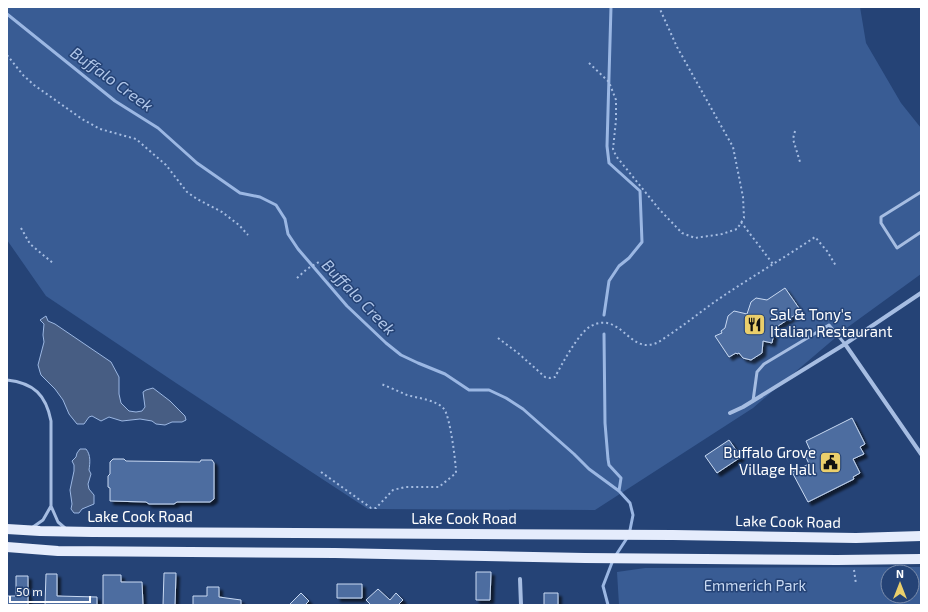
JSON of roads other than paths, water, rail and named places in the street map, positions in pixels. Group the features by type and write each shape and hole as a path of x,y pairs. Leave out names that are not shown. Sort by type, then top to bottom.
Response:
{"main road":[{"name":"Lake Cook Road","path":"7,529 69,532 673,535 856,538 921,536"},
{"path":"7,548 58,551 343,553 585,558 921,559"}],"street":[{"path":"730,413 753,402 845,344 921,293"},
{"path":"845,344 921,454"},
{"path":"520,579 521,605"}],"lane":[{"path":"921,192 881,217 881,223 897,248 921,232"},
{"path":"753,402 757,372 764,364 829,325 845,344"},
{"path":"7,380 25,384 34,389 43,399 49,412 51,421 51,506 58,522 69,532"},
{"path":"29,531 43,520 51,506"}],"waterway":[{"path":"604,315 609,281 619,266 629,258 642,242 640,191 609,163 607,146 611,7"},
{"name":"Buffalo Creek","path":"7,14 115,101 158,128 197,163 240,193 260,197 276,205 285,219 288,234 298,249 347,306 401,355 445,374 469,390 489,390 506,398 523,409 589,469 619,491 630,503 633,515 629,535 616,555"},
{"path":"604,334 605,423 608,459 609,465 621,478 619,491"},
{"name":"Buffalo Creek","path":"608,605 603,586 613,560"}],"place":[{"name":"Sal & Tony's Italian Restaurant","path":"755,324"},
{"name":"Buffalo Grove Village Hall","path":"831,462"}],"park label":[{"name":"Emmerich Park","path":"755,586"}]}
